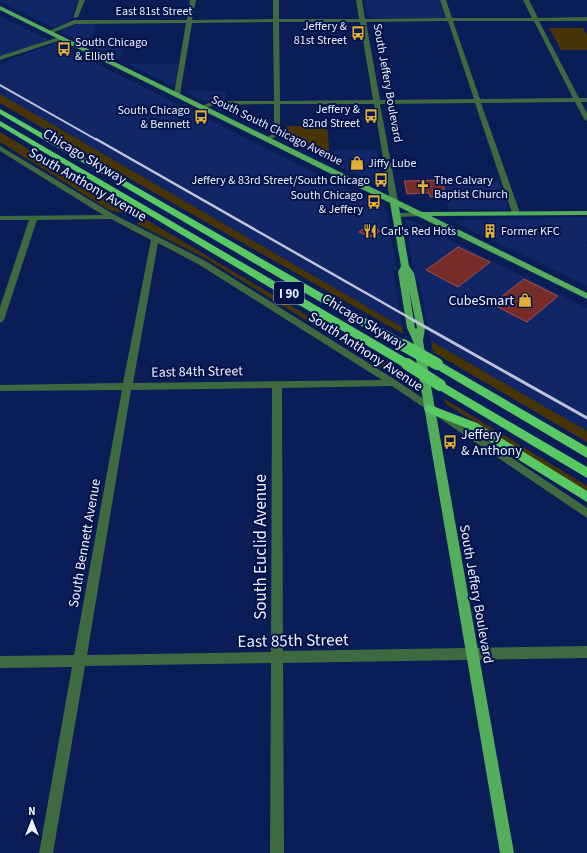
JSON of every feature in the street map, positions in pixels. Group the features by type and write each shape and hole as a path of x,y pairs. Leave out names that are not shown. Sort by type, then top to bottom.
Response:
{"highway":[{"name":"Chicago Skyway","path":"0,111 587,452"},
{"name":"Chicago Skyway","path":"0,123 587,473"},
{"path":"430,409 473,426 587,497"}],"main road":[{"name":"South South Chicago Avenue","path":"0,8 587,296"},
{"name":"South Jeffery Boulevard","path":"394,201 405,266 402,272 411,328 418,341 507,853"},
{"path":"421,214 587,213"}],"street":[{"path":"76,17 82,0"},
{"path":"177,94 193,0"},
{"path":"268,139 277,134 276,0"},
{"name":"South Jeffery Boulevard","path":"359,0 394,201"},
{"path":"443,0 516,214"},
{"path":"526,0 587,119"},
{"name":"East 81st Street","path":"50,32 74,22 587,19"},
{"path":"0,58 62,38"},
{"path":"0,62 15,54"},
{"path":"203,107 213,103 587,100"},
{"name":"South Anthony Avenue","path":"0,148 112,217 200,262 394,383 430,409 587,514"},
{"path":"396,215 421,214"},
{"path":"0,218 112,217"},
{"path":"0,320 34,218"},
{"name":"South Bennett Avenue","path":"46,853 127,386 155,238"},
{"name":"East 84th Street","path":"0,388 394,383"},
{"name":"South Euclid Avenue","path":"277,384 277,853"},
{"name":"East 85th Street","path":"0,662 587,652"}],"shaded area":[{"path":"0,0 78,0 69,23 54,28 0,2"},
{"path":"364,0 439,0 445,18 367,18"},
{"path":"0,16 49,40 0,57"},
{"path":"80,23 96,23 90,43 125,43 120,60 59,31"},
{"path":"549,28 583,28 587,35 587,50 561,50"},
{"path":"55,43 385,207 398,272 393,269 402,327 0,94 0,64"},
{"path":"129,64 178,64 175,84 170,85"},
{"path":"184,91 226,91 225,101 204,101"},
{"path":"0,94 402,327 403,334 109,167 0,103"},
{"path":"287,126 327,126 330,157 327,158 287,138"},
{"path":"0,132 134,213 109,210 0,142"},
{"path":"377,149 381,186 334,164 332,150"},
{"path":"499,181 509,209 448,209 441,182"},
{"path":"587,217 587,242 585,242 587,246 587,286 458,224 454,220"},
{"path":"147,220 407,375 408,379 402,379 203,257 137,224 138,221"},
{"path":"406,220 410,220 587,308 587,431 431,341 419,283 415,281"},
{"path":"431,341 587,431 587,442 433,352"},
{"path":"443,398 587,486 587,492 446,404"}],"building":[{"name":"The Calvary Baptist Church","path":"442,180 446,196 430,197 429,193 407,194 404,181"},
{"name":"Carl's Red Hots","path":"369,225 380,231 370,237 359,232"},
{"name":"CubeSmart","path":"458,247 490,262 458,287 426,270"},
{"name":"CubeSmart","path":"524,279 558,296 527,322 492,304"}],"railway":[{"path":"0,85 97,140"},
{"path":"96,139 415,321"},
{"path":"413,320 587,418"}],"place":[{"name":"Jeffery & 81st Street","path":"358,33"},
{"name":"South Chicago & Elliott","path":"64,49"},
{"name":"Jeffery & 82nd Street","path":"371,116"},
{"name":"South Chicago & Bennett","path":"201,117"},
{"name":"Jiffy Lube","path":"357,163"},
{"name":"Jeffery & 83rd Street/South Chicago","path":"381,180"},
{"name":"The Calvary Baptist Church","path":"423,187"},
{"name":"South Chicago & Jeffery","path":"374,202"},
{"name":"Carl's Red Hots","path":"370,231"},
{"name":"Former KFC","path":"490,231"},
{"name":"CubeSmart","path":"525,300"},
{"name":"Jeffery & Anthony","path":"450,442"}]}
